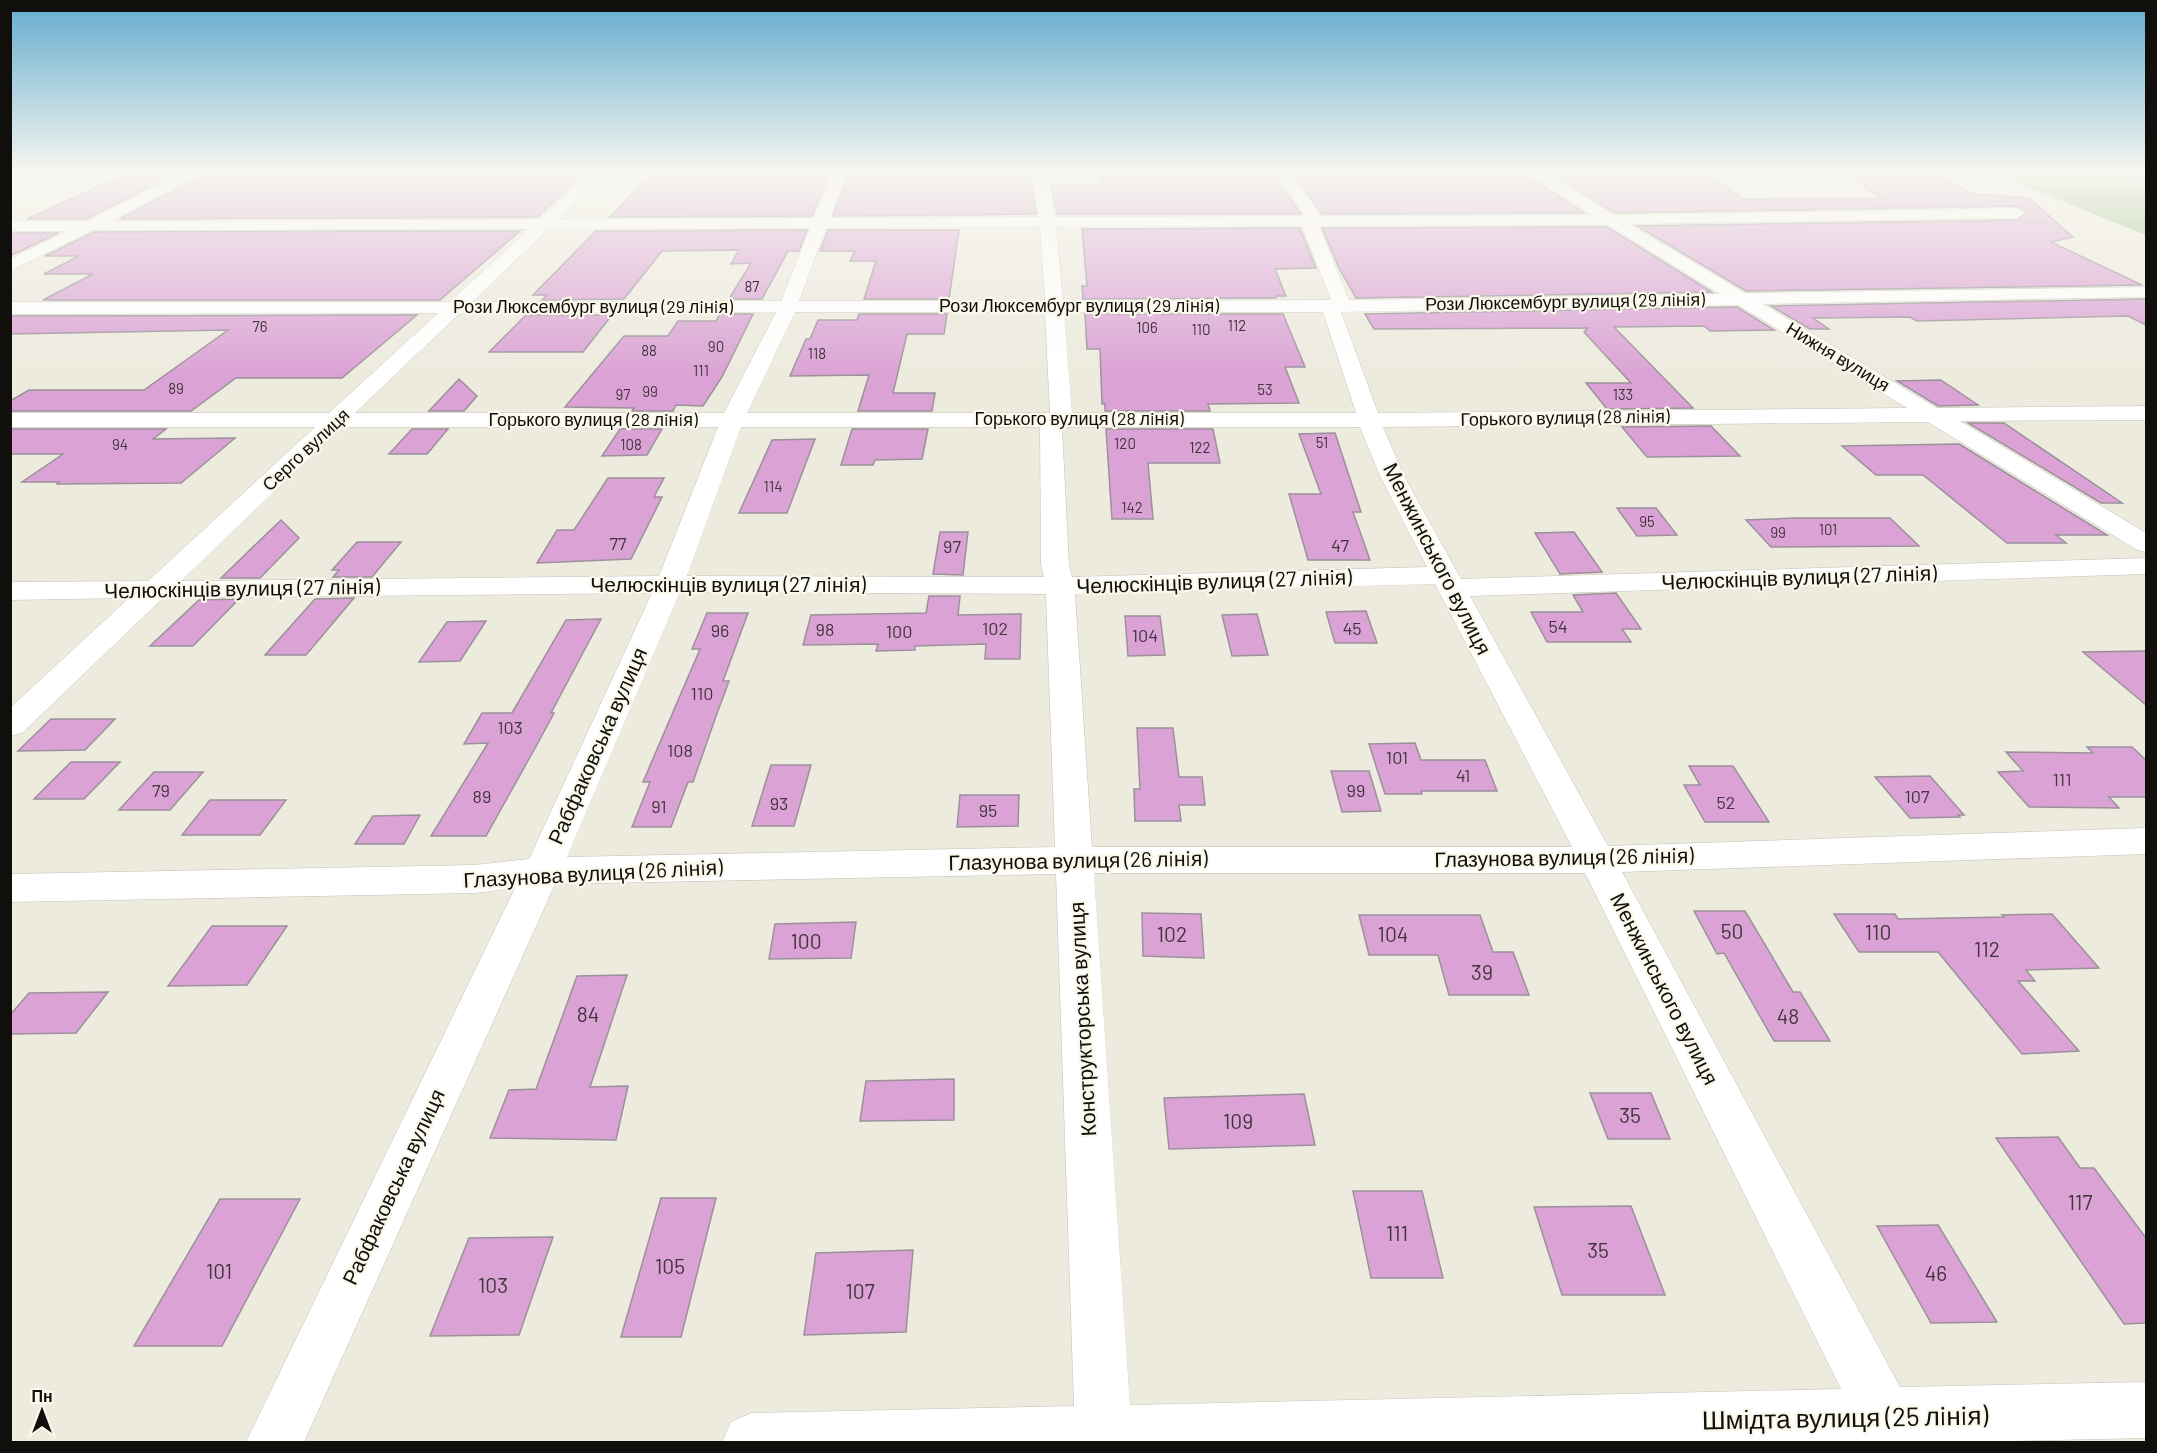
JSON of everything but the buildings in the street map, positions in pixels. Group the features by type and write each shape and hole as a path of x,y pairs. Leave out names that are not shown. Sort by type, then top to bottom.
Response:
{"street":[{"path":"10,266 64,239"},
{"name":"Серго вулиця","path":"10,726 458,307 528,239"},
{"name":"Рабфаковська вулиця","path":"274,1443 542,872 670,584 732,420 788,307 813,239"},
{"name":"Конструкторська вулиця","path":"1050,239 1056,306 1061,420 1051,427 1055,564 1060,586 1104,1439"},
{"name":"Менжинського вулиця","path":"1314,239 1369,420 1392,476 1597,860 1892,1430"},
{"name":"Нижня вулиця","path":"1640,239 1935,414 2146,544"},
{"name":"Рози Люксембург вулиця (29 лiнiя)","path":"10,308 1336,306 2146,292"},
{"name":"Горького вулиця (28 лiнiя)","path":"10,420 1369,420 2146,413"},
{"name":"Челюскінців вулиця (27 лiнiя)","path":"10,591 670,584 1060,586 1448,582 2146,566"},
{"name":"Глазунова вулиця (26 лiнiя)","path":"10,888 475,879 542,872 1075,860 1597,860 2146,842"},
{"name":"Шмідта вулиця (25 лiнiя)","path":"751,1443 1892,1430 2146,1410"}]}
